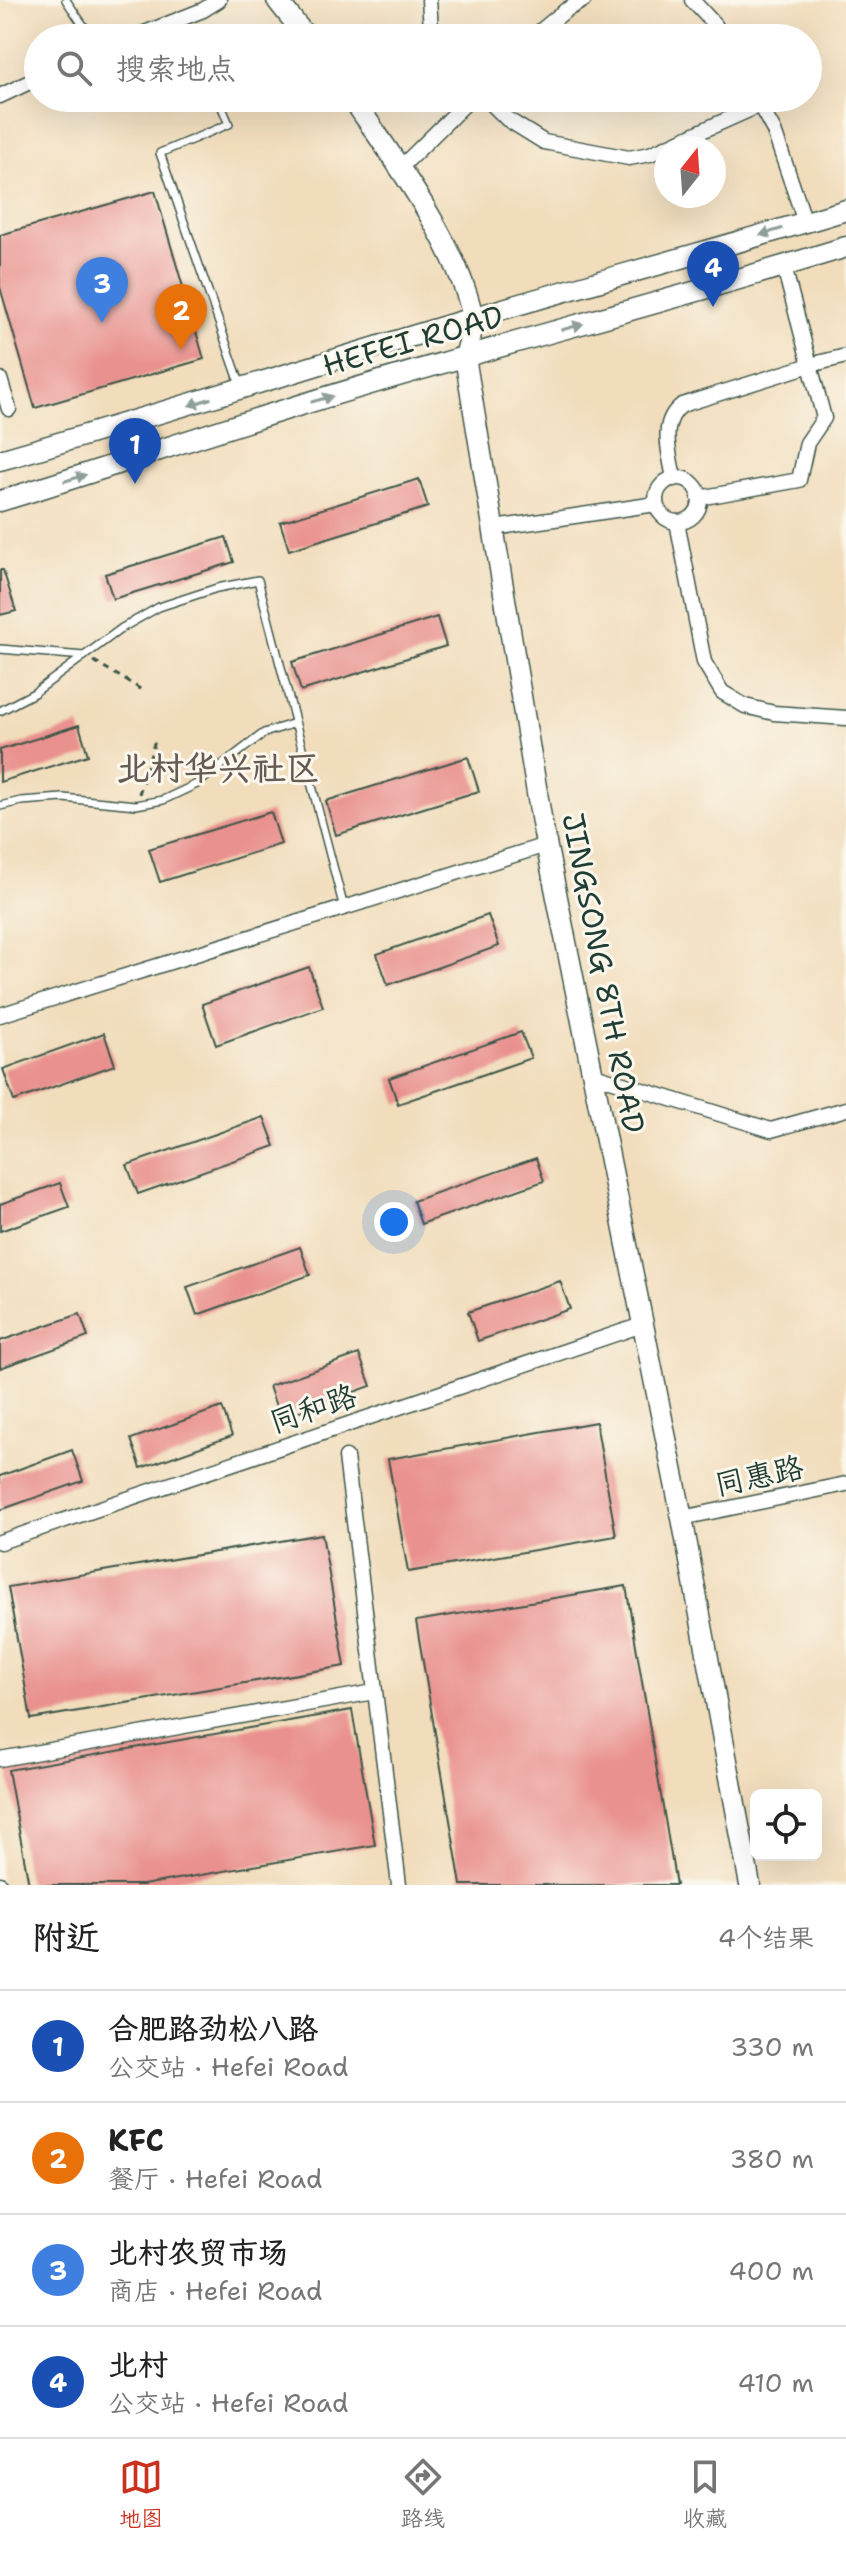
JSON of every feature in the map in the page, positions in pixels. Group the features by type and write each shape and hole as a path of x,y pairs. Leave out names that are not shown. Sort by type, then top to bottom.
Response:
{"street":[{"path":"168,24 219,0"},
{"path":"277,0 296,24"},
{"path":"429,0 431,24"},
{"path":"549,24 584,0"},
{"path":"692,0 714,24"},
{"path":"0,96 24,85"},
{"path":"362,112 434,225 457,271 473,318"},
{"path":"400,168 457,112"},
{"path":"500,112 544,142 629,158 650,154 737,112"},
{"path":"764,112 774,131 805,222"},
{"name":"HEFEI ROAD","path":"0,460 846,210"},
{"name":"HEFEI ROAD","path":"0,501 293,407 846,247"},
{"path":"699,498 799,480 807,443 824,418 784,267"},
{"name":"JINGSONG 8TH ROAD","path":"473,318 465,357 546,845 682,1518 750,1885"},
{"path":"674,479 667,423 673,412 682,405 846,356"},
{"path":"0,379 9,409"},
{"path":"674,479 693,485 699,498 696,512 685,521 677,522 664,517 656,504 658,491 674,479"},
{"path":"494,528 656,504"},
{"path":"677,522 704,662 722,692 745,706 774,713 846,718"},
{"path":"0,1015 546,845"},
{"path":"591,1074 771,1130 846,1109"},
{"name":"同和路","path":"0,1542 642,1325"},
{"path":"346,1457 399,1885"},
{"name":"同惠路","path":"682,1518 846,1484"},
{"path":"0,1759 374,1692"}],"lane":[{"path":"66,0 82,24"},
{"path":"224,112 229,124 160,153 242,388"},
{"path":"0,711 34,693 122,628 159,607 217,588 258,580 344,908"},
{"path":"0,649 84,656"},
{"path":"0,806 63,798 136,805 163,800 197,784 255,738 295,723"}],"path":[{"path":"84,656 142,690"},
{"path":"136,805 155,740"}],"building":[{"path":"155,191 204,359 35,408 0,287 0,235"},
{"path":"419,479 428,507 289,550 280,522"},
{"path":"226,537 234,562 113,599 105,574"},
{"path":"0,570 3,570 16,611 0,615"},
{"path":"437,617 446,646 301,691 292,662"},
{"path":"79,725 88,755 0,782 0,750"},
{"path":"468,757 479,791 336,835 326,801"},
{"path":"271,812 281,844 160,882 149,849"},
{"path":"488,915 499,946 388,985 377,954"},
{"path":"309,967 323,1007 216,1045 202,1004"},
{"path":"521,1032 531,1058 398,1104 389,1078"},
{"path":"104,1033 115,1065 14,1101 3,1069"},
{"path":"264,1117 275,1146 138,1194 127,1165"},
{"path":"536,1158 544,1181 421,1224 413,1201"},
{"path":"60,1183 69,1207 0,1231 0,1204"},
{"path":"300,1247 310,1275 197,1315 187,1287"},
{"path":"560,1281 570,1309 478,1341 468,1312"},
{"path":"80,1314 88,1337 0,1368 0,1341"},
{"path":"359,1354 371,1386 280,1418 269,1386"},
{"path":"222,1407 232,1436 141,1468 131,1439"},
{"path":"596,1422 616,1536 408,1572 388,1459"},
{"path":"72,1450 83,1481 0,1510 0,1476"},
{"path":"322,1534 345,1666 31,1719 8,1587"},
{"path":"626,1586 676,1885 461,1885 416,1621"},
{"path":"352,1710 375,1845 143,1885 29,1885 8,1770"}],"place":[{"name":"北村","path":"713,307"},
{"name":"北村农贸市场","path":"102,323"},
{"name":"KFC","path":"181,350"},
{"name":"合肥路劲松八路","path":"135,484"}],"district":[{"name":"北村华兴社区","path":"218,768"}]}
